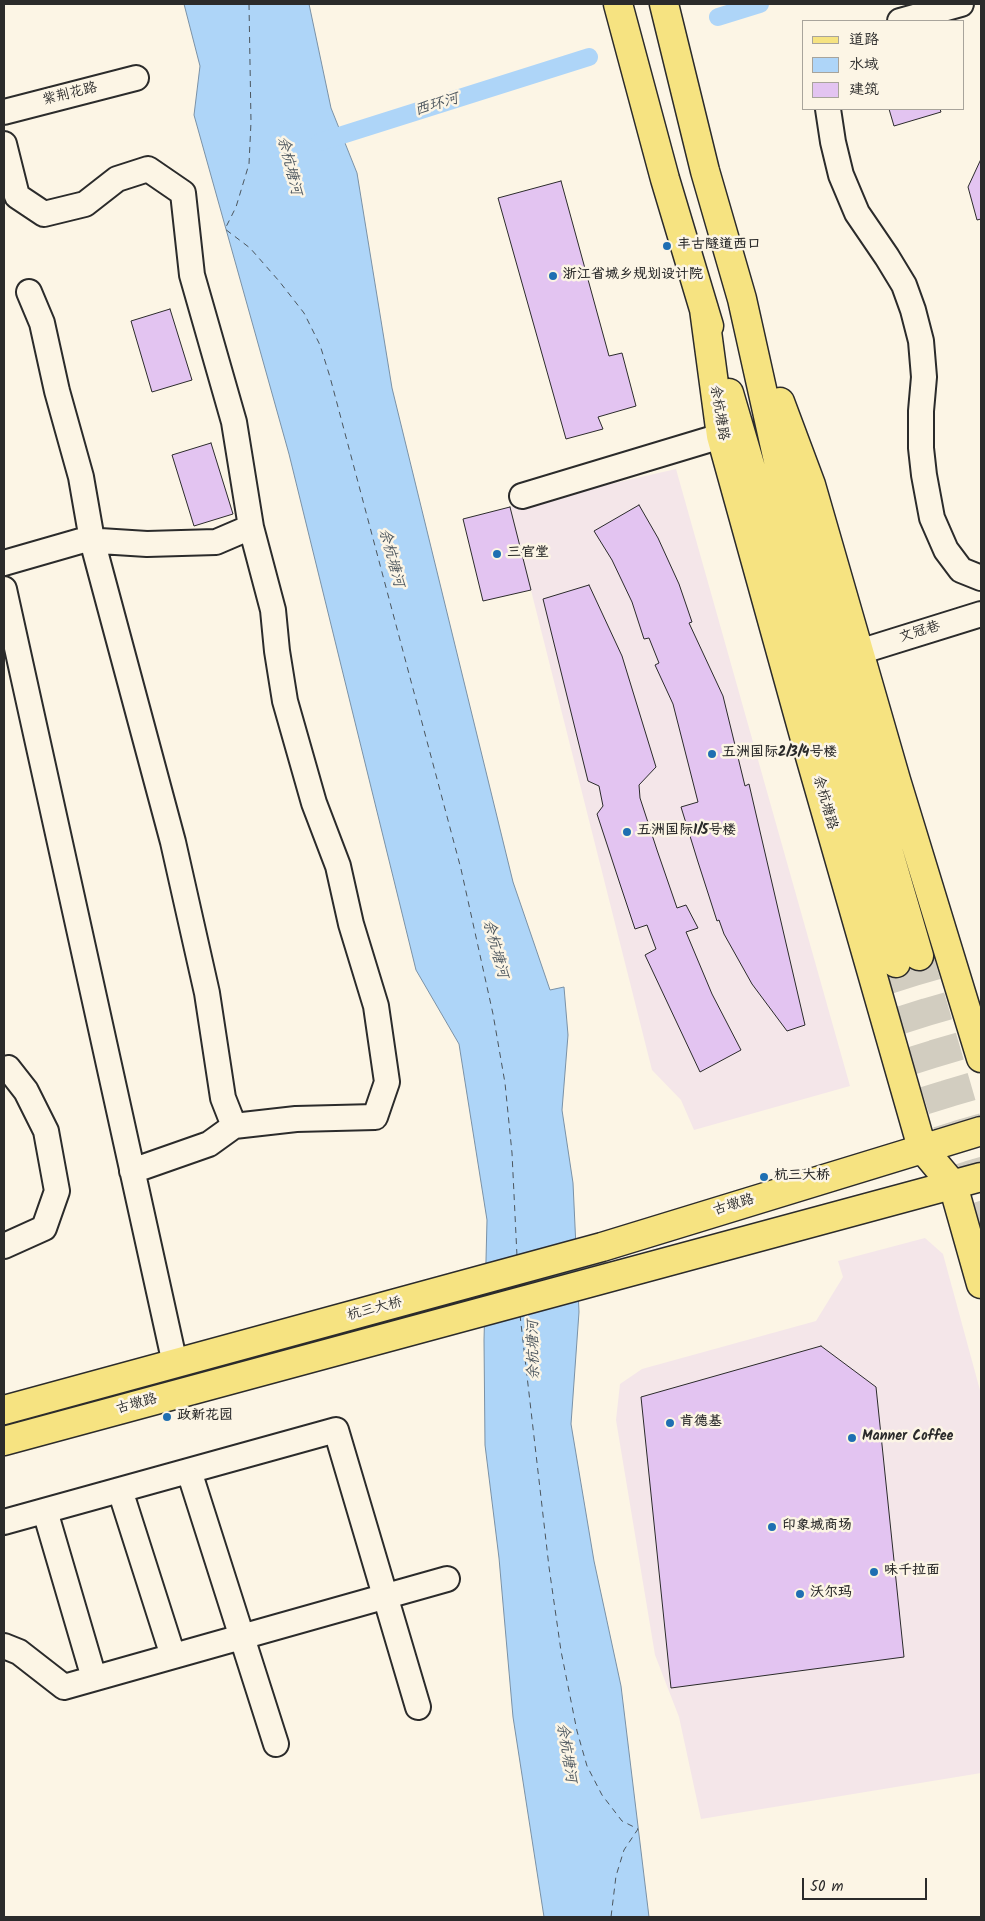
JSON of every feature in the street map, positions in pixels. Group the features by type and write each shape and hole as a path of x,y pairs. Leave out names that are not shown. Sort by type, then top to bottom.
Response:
{"main road":[{"name":"余杭塘路","path":"618,4 665,179 704,309 908,960 789,510 742,299 705,171 664,4"},
{"name":"余杭塘路","path":"742,299 811,486 858,652 981,1058"},
{"name":"余杭塘路","path":"704,309 721,436 922,1148 953,1185 981,1284"},
{"name":"古墩路","path":"602,1247 981,1131"},
{"path":"953,1185 981,1177"},
{"name":"古墩路","path":"4,1441 953,1185"},
{"name":"杭三大桥","path":"175,1364 602,1247"},
{"path":"4,1410 175,1364"}],"street":[{"path":"904,20 961,4"},
{"name":"紫荆花路","path":"4,112 136,78"},
{"path":"828,110 841,175 857,213 904,286 913,310 921,341 924,377 921,411 921,448 932,518 946,550 961,570 981,578"},
{"path":"4,144 17,196 44,214 85,204 118,179 148,169 183,193 192,275 234,422 251,527 273,610 285,701 314,803 338,866 351,924 376,1006 387,1082 375,1117 296,1118 234,1126 209,1144 132,1171"},
{"path":"29,292 42,323 56,391 81,478 92,540 172,842 207,993 223,1098 234,1126"},
{"path":"522,496 721,436"},
{"path":"4,563 84,540 147,544 216,542 251,527"},
{"path":"4,589 175,1364"},
{"name":"文冠巷","path":"858,652 981,614"},
{"path":"4,1246 44,1228 57,1191 46,1131 26,1090 5,1063"},
{"path":"4,1522 336,1430 418,1707"},
{"path":"188,1471 276,1744"},
{"path":"120,1490 173,1656"},
{"path":"45,1511 94,1678"},
{"path":"4,1646 19,1652 64,1687 447,1579"}],"shaded area":[{"path":"676,469 850,1086 694,1130 681,1100 652,1070 510,507"},
{"path":"925,1238 943,1254 981,1394 981,1773 701,1819 679,1717 655,1655 616,1420 620,1384 642,1369 816,1321 843,1277 838,1261"}],"water":[{"name":"余杭塘河","path":"184,4 309,4 331,108 357,173 392,388 513,882 550,990 564,987 568,1035 562,1110 573,1183 579,1312 571,1424 594,1561 621,1686 649,1917 544,1917 513,1717 499,1558 485,1445 484,1340 487,1220 459,1044 416,970 289,454 194,115 200,66"}],"building":[{"path":"889,110 940,110 941,112 894,126"},
{"path":"981,159 981,219 977,220 968,187"},
{"name":"浙江省城乡规划设计院","path":"561,181 609,356 622,353 636,406 598,417 603,429 566,439 498,198"},
{"path":"170,309 192,380 152,392 131,321"},
{"path":"211,443 233,514 194,526 172,455"},
{"name":"五洲国际2/3/4号楼","path":"639,505 658,538 679,584 692,622 689,623 723,696 745,786 749,784 805,1025 787,1031 752,984 724,934 719,920 717,921 681,807 698,802 673,704 655,665 659,663 649,638 644,639 632,602 612,560 594,531"},
{"name":"三官堂","path":"510,507 531,590 483,601 463,519"},
{"name":"五洲国际1/5号楼","path":"589,585 622,656 656,767 639,785 640,798 677,908 686,905 698,928 686,932 712,994 741,1050 700,1072 645,955 656,949 647,925 635,929 620,884 597,814 603,806 599,786 588,781 543,599"},
{"name":"印象城商场","path":"821,1346 876,1387 904,1657 671,1688 641,1397"}],"waterway":[{"name":"西环河","path":"718,17 760,4"},
{"name":"西环河","path":"320,142 589,57"}],"ferry route":[{"path":"249,4 251,122 249,164 236,207 225,229 250,248 304,313 320,345 330,377 461,869 493,1014 505,1083 512,1153 517,1256"},
{"path":"520,1315 549,1567 561,1651 577,1731 587,1766 602,1795 622,1821 638,1829 624,1850 616,1876 611,1917"}],"tunnel":[{"path":"919,956 981,1169"},
{"path":"896,963 981,1232"}],"place":[{"name":"丰古隧道西口","path":"667,246"},
{"name":"浙江省城乡规划设计院","path":"553,276"},
{"name":"三官堂","path":"497,554"},
{"name":"五洲国际2/3/4号楼","path":"712,754"},
{"name":"五洲国际1/5号楼","path":"627,832"},
{"name":"杭三大桥","path":"764,1177"},
{"name":"政新花园","path":"167,1417"},
{"name":"肯德基","path":"670,1423"},
{"name":"Manner Coffee","path":"852,1438"},
{"name":"印象城商场","path":"772,1527"},
{"name":"味千拉面","path":"874,1572"},
{"name":"沃尔玛","path":"800,1594"}]}
